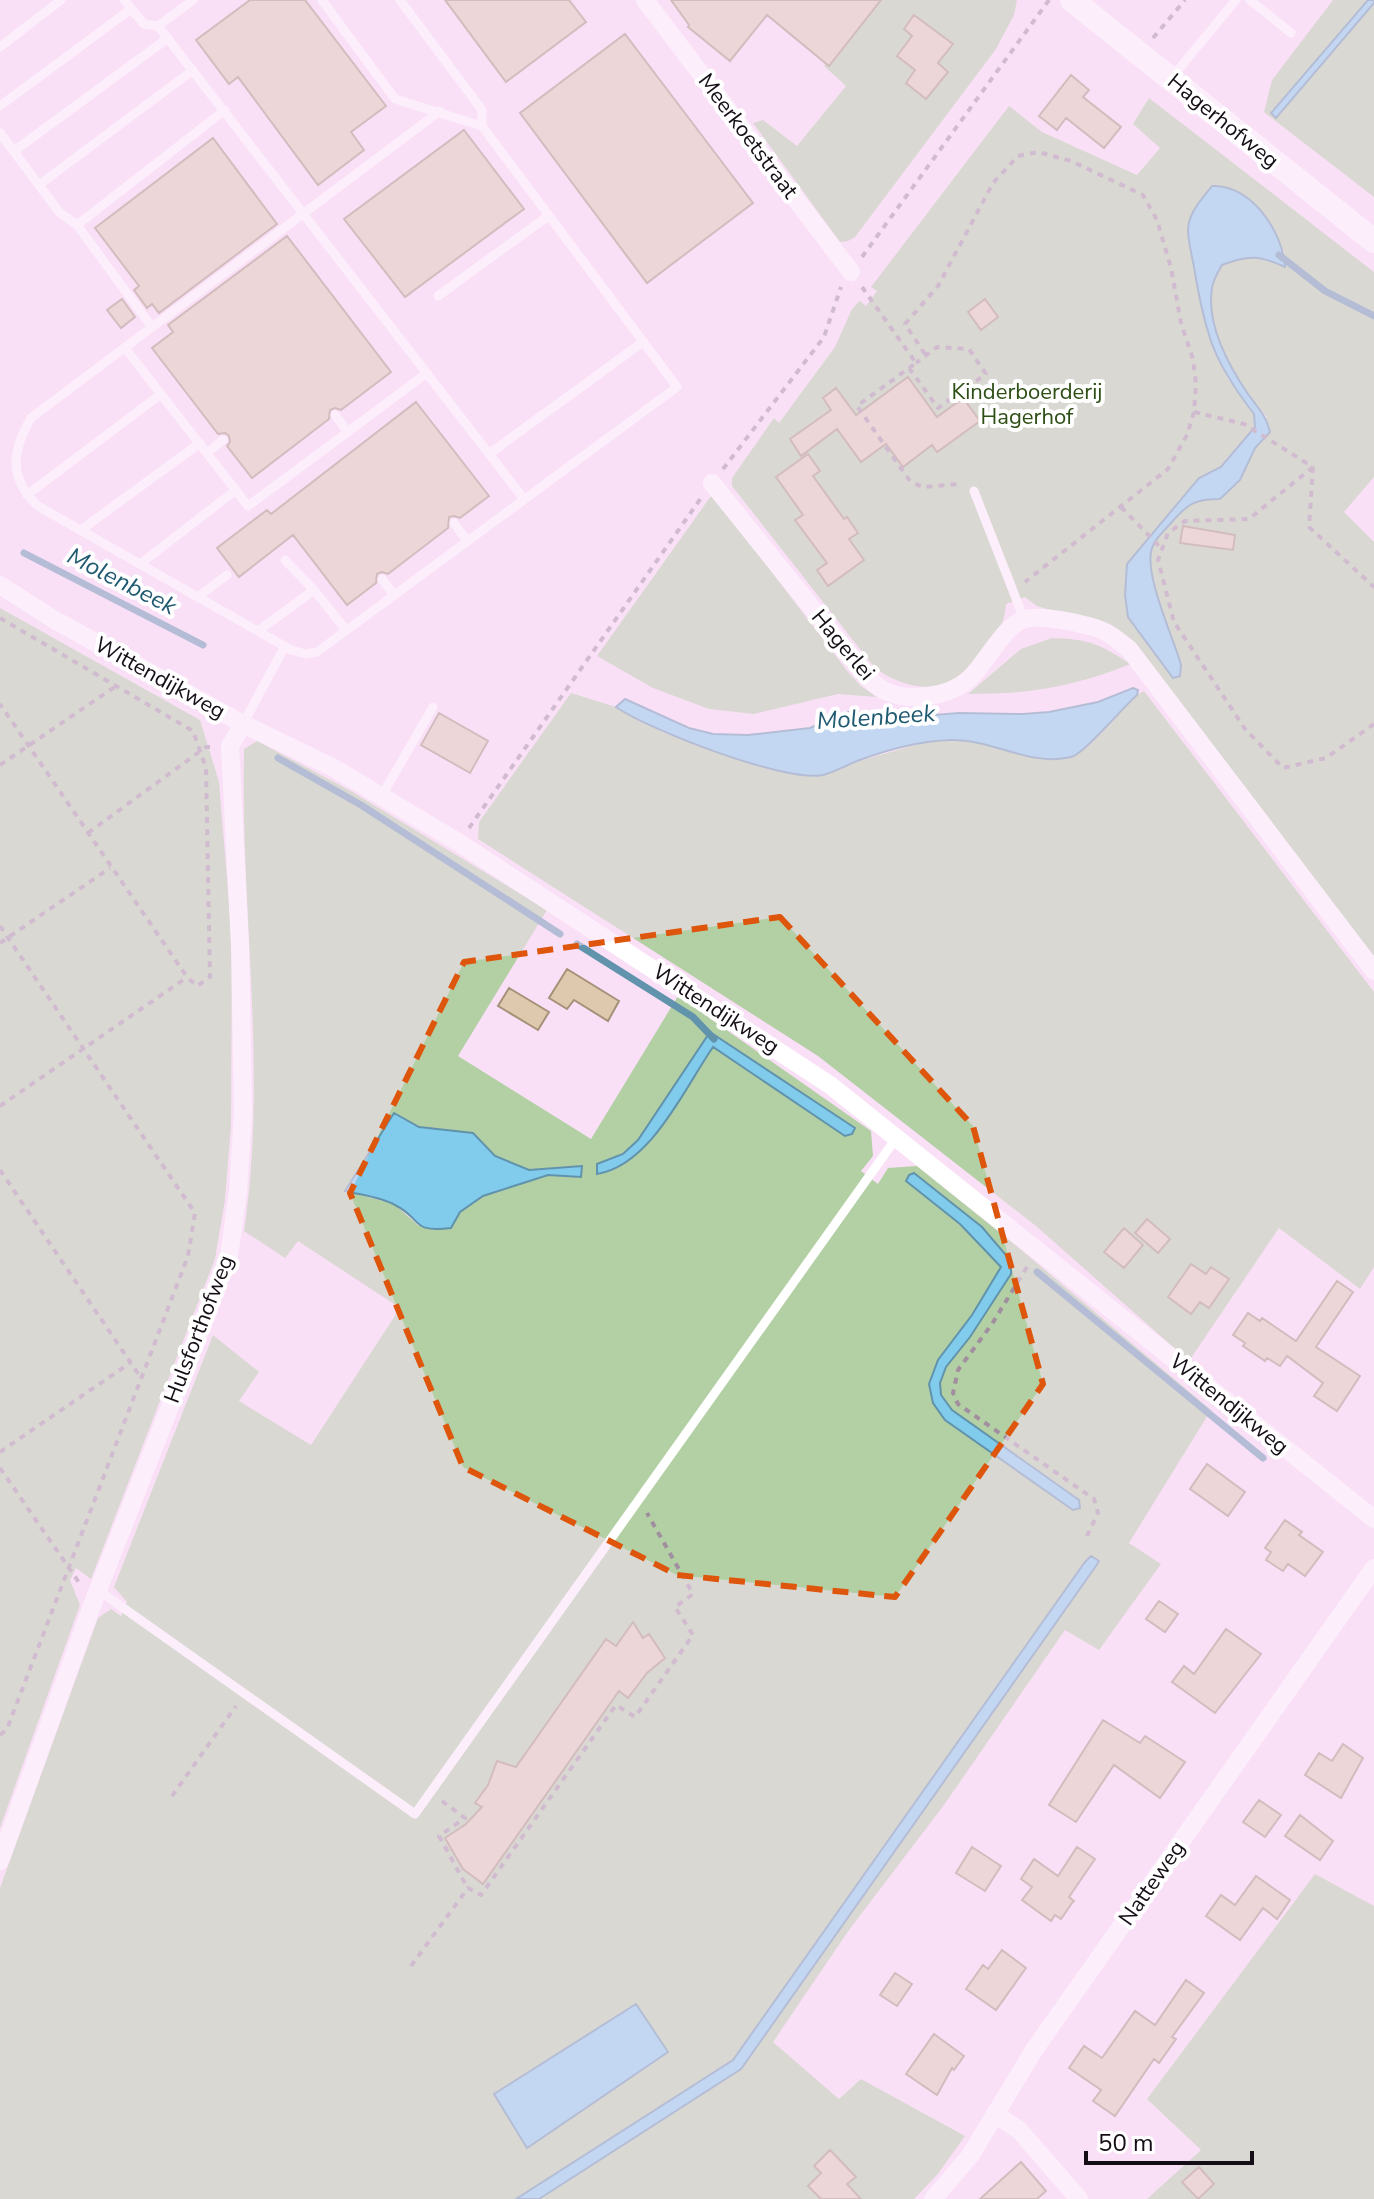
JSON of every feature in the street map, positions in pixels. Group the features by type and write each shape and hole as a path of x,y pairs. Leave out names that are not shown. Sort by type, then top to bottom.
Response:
{"street":[{"name":"Meerkoetstraat","path":"645,0 851,272"},
{"name":"Hagerhofweg","path":"1072,0 1374,241"},
{"name":"Hagerlei","path":"712,483 857,664 881,689 900,696 927,696 950,690 970,678 1008,631 1024,619"},
{"name":"Wittendijkweg","path":"0,585 53,619 243,724 334,768 458,842 830,1085 1374,1519"},
{"path":"1024,619 1071,622 1108,632 1129,649 1374,971"},
{"path":"230,746 243,724"},
{"name":"Hulsforthofweg","path":"0,1861 95,1597 229,1256 238,1192 243,1113 240,946 230,746"},
{"name":"Natteweg","path":"933,2199 970,2156 1034,2050 1374,1568"},
{"path":"995,2114 1019,2130 1079,2199"}],"lane":[{"path":"0,47 61,0"},
{"path":"124,0 144,24 158,26 168,38 524,499"},
{"path":"158,26 193,0"},
{"path":"322,0 395,99 440,111 482,126 677,387 317,652 306,654 285,646 38,506 27,495 19,479 15,456 20,437 31,418 440,111"},
{"path":"400,0 482,110 482,126"},
{"path":"1170,79 1236,0"},
{"path":"1250,0 1291,33"},
{"path":"0,106 131,9"},
{"path":"14,151 168,38"},
{"path":"39,185 193,70"},
{"path":"77,225 225,110"},
{"path":"0,133 59,212 77,225 152,327"},
{"path":"438,296 548,216"},
{"path":"489,454 643,342"},
{"path":"125,348 248,506 427,373"},
{"path":"27,495 161,394"},
{"path":"335,415 348,432"},
{"path":"207,453 223,440"},
{"path":"81,530 200,443"},
{"path":"140,564 236,490"},
{"path":"974,491 1024,619"},
{"path":"454,523 467,541"},
{"path":"285,560 346,630"},
{"path":"198,597 227,575"},
{"path":"382,579 394,595"},
{"path":"258,631 314,590"},
{"path":"243,724 285,646"},
{"path":"381,797 433,707"},
{"path":"95,1597 244,1694 415,1814 897,1137"}],"path":[{"path":"458,842 712,483 824,337 840,289 851,272 1049,0"},
{"path":"1150,42 1185,0"},
{"path":"925,354 905,324 938,286 993,183 1018,156 1038,152 1071,161 1143,195 1157,220 1171,268 1181,323 1193,359 1196,384 1194,412 1187,435 1168,469 1013,591"},
{"path":"851,272 916,363"},
{"path":"909,368 938,408 986,374 969,349 937,347 857,406 910,481 922,487 966,484 974,491"},
{"path":"1194,412 1244,424 1313,467"},
{"path":"1313,467 1249,519 1185,521 1168,533 1158,560 1174,622 1245,729 1283,768 1326,758 1374,724"},
{"path":"1313,467 1309,527 1374,587"},
{"path":"1121,507 1162,549"},
{"path":"0,618 193,731 206,768 210,977 197,986 187,977 0,704"},
{"path":"0,765 116,686"},
{"path":"88,833 201,750 230,746"},
{"path":"0,943 111,868"},
{"path":"0,926 195,1213 188,1256 7,1729 0,1735"},
{"path":"0,1106 187,977"},
{"path":"0,1170 141,1378"},
{"path":"1036,1250 992,1324 958,1370 953,1393 958,1404 1094,1499 1098,1513 1087,1536"},
{"path":"0,1452 131,1363"},
{"path":"0,1468 69,1568 95,1597"},
{"path":"430,1793 465,1818 439,1836 468,1888 481,1895 616,1705 635,1717 693,1635 675,1607 693,1594 651,1516 636,1502"},
{"path":"172,1796 244,1694"},
{"path":"411,1966 468,1888"}],"highlighted area":[{"path":"780,917 973,1126 1043,1384 895,1597 677,1575 463,1467 350,1193 464,962"}],"green space":[{"path":"880,0 1017,0 1014,15 996,49 855,237 840,242 753,123 763,120 797,146 846,86 824,66"},
{"path":"1333,0 1374,0 1374,197 1264,112 1272,80"},
{"name":"Kinderboerderij Hagerhof","path":"1149,98 1374,272 1374,477 1344,512 1374,542 1374,956 1180,710 1092,622 1037,606 1025,597 1006,604 998,633 972,669 961,678 949,684 923,687 897,681 874,667 732,486 732,478 774,418 779,423 835,347 852,309 860,301 866,306 877,291 871,287 1009,106 1042,132 1137,175 1160,148 1133,124","holes":["1195,208 1258,209 1284,251 1284,266 1253,258 1222,265 1213,285 1211,305 1213,322 1226,357 1267,417 1255,427 1255,414 1228,379 1207,332 1188,229"]},
{"path":"711,496 848,672 877,697 838,694 754,714 709,709 653,688 597,656"},
{"path":"0,608 200,720 219,782 232,938 231,1126 225,1200 215,1259 91,1579 76,1568 70,1580 80,1605 0,1828"},
{"path":"1052,638 1094,644 1131,664 1051,688 968,694 1021,649"},
{"path":"1144,691 1374,992 1374,1267 1360,1289 1279,1228 1189,1361 1036,1226 818,1056 478,839 479,822 571,693 616,707 662,732 804,776 821,775 922,743 954,740 982,743 1038,757 1101,732 1115,715"},
{"path":"257,741 349,790 547,910 458,1056 591,1139 678,996 871,1131 873,1156 861,1171 878,1184 888,1168 917,1166 1211,1410 1129,1543 1161,1564 1099,1650 1065,1630 944,1805 849,1930 773,2042 839,2099 861,2079 965,2136 937,2175 914,2199 539,2199 741,2069 1098,1561 1085,1562 733,2060 516,2199 0,2199 0,1888 98,1618 111,1609 121,1616 127,1602 114,1587 213,1335 259,1372 239,1401 311,1445 400,1308 298,1241 285,1258 244,1231 254,1111 244,749","holes":["710,1032 855,1128 845,1136 713,1047 646,1145 597,1174 597,1164 623,1154 638,1140","394,1113 419,1127 473,1133 495,1156 529,1170 581,1166 581,1176 548,1175 483,1196 460,1212 419,1226 394,1204 346,1191"]},
{"path":"1315,1874 1374,1906 1374,2199 1147,2199 1201,2150 1147,2099"}],"water":[{"path":"1368,0 1374,0 1374,3 1276,118 1271,113"},
{"path":"1212,186 1226,187 1240,193 1262,213 1278,239 1285,267 1260,258 1239,259 1222,265 1213,285 1212,316 1221,344 1241,383 1264,416 1270,432 1255,448 1240,480 1220,499 1198,501 1188,506 1161,533 1153,546 1151,571 1181,665 1180,676 1173,678 1128,617 1125,595 1127,564 1199,478 1221,467 1255,427 1254,414 1229,379 1208,332 1190,245 1188,229 1191,217"},
{"path":"1133,688 1138,690 1137,695 1094,739 1071,757 1026,756 951,740 915,744 880,753 823,775 780,771 718,753 616,707 625,699 689,728 713,734 748,735 810,728 854,711 897,718 959,713 1049,712 1098,702"},
{"path":"710,1032 855,1128 852,1134 845,1136 713,1047 650,1141 616,1168 597,1174 597,1164 623,1154 638,1140"},
{"path":"394,1113 419,1127 473,1133 495,1156 529,1170 582,1166 581,1177 548,1175 483,1196 460,1212 451,1228 423,1227 404,1210 389,1202 345,1191"},
{"path":"914,1173 982,1227 1011,1261 1011,1274 970,1337 946,1367 940,1383 941,1395 952,1410 1079,1500 1080,1508 1073,1510 945,1420 933,1403 929,1384 938,1360 972,1315 1001,1267 960,1224 906,1181"},
{"path":"1091,1556 1099,1561 1096,1566 741,2069 539,2199 516,2199 733,2060"},
{"path":"636,2004 668,2052 527,2148 494,2094"}],"building":[{"path":"250,0 305,0 386,106 351,132 364,150 318,185 238,77 229,84 196,40"},
{"path":"445,0 569,0 586,22 506,82"},
{"path":"671,0 881,0 829,66 767,15 730,61 688,27"},
{"path":"914,15 953,44 938,63 948,72 926,99 906,83 915,70 897,56 912,36 904,29"},
{"path":"625,34 753,203 647,283 520,113"},
{"path":"1071,75 1089,90 1083,97 1121,127 1104,148 1066,118 1057,130 1039,116"},
{"path":"464,130 524,209 405,297 344,219"},
{"path":"213,138 277,224 159,313 152,304 147,308 134,290 139,286 95,228"},
{"path":"287,236 391,372 341,410 330,410 329,419 252,478 227,446 229,436 218,434 152,348 173,332 168,325"},
{"path":"122,299 135,317 121,328 107,310"},
{"path":"985,299 998,317 981,330 968,312"},
{"path":"908,377 937,417 963,398 980,421 937,452 932,445 903,467 886,444 861,462 837,429 801,456 790,439 831,410 823,398 836,388 856,415"},
{"path":"416,402 489,496 460,518 449,517 448,528 388,574 377,574 376,583 347,605 293,535 239,577 217,548 267,510 271,514"},
{"path":"808,454 820,471 813,476 858,533 849,539 864,560 828,586 817,570 827,563 795,520 803,515 776,477"},
{"path":"1183,526 1235,535 1233,550 1180,543"},
{"path":"439,713 488,741 470,773 421,745"},
{"path":"567,969 619,1001 608,1021 574,1000 567,1009 549,998"},
{"path":"509,988 549,1012 538,1030 498,1006"},
{"path":"1147,1219 1170,1239 1158,1253 1135,1233"},
{"path":"1124,1228 1143,1245 1124,1268 1104,1252"},
{"path":"1191,1264 1206,1274 1211,1267 1229,1279 1209,1308 1200,1302 1191,1314 1168,1297"},
{"path":"1337,1281 1353,1292 1316,1347 1360,1376 1337,1411 1314,1396 1323,1383 1287,1356 1280,1366 1267,1358 1265,1361 1233,1335 1248,1313 1260,1321 1262,1318 1296,1341"},
{"path":"1207,1464 1245,1492 1228,1516 1190,1489"},
{"path":"1285,1520 1302,1532 1299,1535 1323,1552 1305,1576 1288,1564 1283,1571 1266,1560 1271,1552 1265,1548"},
{"path":"1159,1601 1178,1614 1165,1632 1146,1619"},
{"path":"633,1622 643,1638 649,1634 665,1658 647,1673 628,1698 619,1691 483,1884 463,1869 445,1838 466,1824 482,1807 475,1803 488,1785 497,1761 516,1767 606,1639 616,1646"},
{"path":"1226,1629 1261,1654 1215,1713 1172,1682 1184,1666 1194,1674"},
{"path":"1103,1720 1140,1743 1145,1736 1185,1762 1160,1798 1114,1765 1076,1822 1049,1805"},
{"path":"1343,1744 1363,1758 1341,1798 1305,1775 1319,1753 1332,1761"},
{"path":"1259,1800 1281,1815 1265,1837 1243,1822"},
{"path":"1300,1815 1333,1841 1320,1860 1285,1836"},
{"path":"972,1847 1001,1866 985,1891 956,1873"},
{"path":"1077,1847 1095,1859 1069,1897 1074,1901 1061,1919 1055,1915 1051,1921 1022,1900 1032,1887 1021,1879 1034,1859 1058,1876"},
{"path":"1256,1876 1290,1900 1277,1919 1263,1908 1240,1940 1206,1916 1221,1895 1235,1905"},
{"path":"1002,1950 1026,1968 996,2010 966,1989 983,1965 988,1969"},
{"path":"895,1973 912,1984 897,2006 880,1995"},
{"path":"1186,1980 1204,1993 1172,2037 1176,2039 1159,2063 1154,2059 1115,2116 1093,2101 1101,2090 1069,2068 1084,2046 1102,2058 1135,2011 1155,2025"},
{"path":"934,2034 964,2056 954,2070 952,2068 937,2095 906,2074"},
{"path":"830,2150 856,2177 847,2184 861,2199 821,2199 808,2186 821,2173 814,2166"},
{"path":"1021,2162 1046,2191 1037,2199 980,2199"},
{"path":"1199,2167 1214,2184 1198,2199 1182,2182"}],"waterway":[{"name":"Molenbeek","path":"1279,255 1325,291 1374,316"},
{"name":"Molenbeek","path":"24,553 203,645"},
{"path":"278,758 361,805 560,934"},
{"path":"577,944 693,1017 714,1039"},
{"path":"1037,1272 1263,1458"}]}
